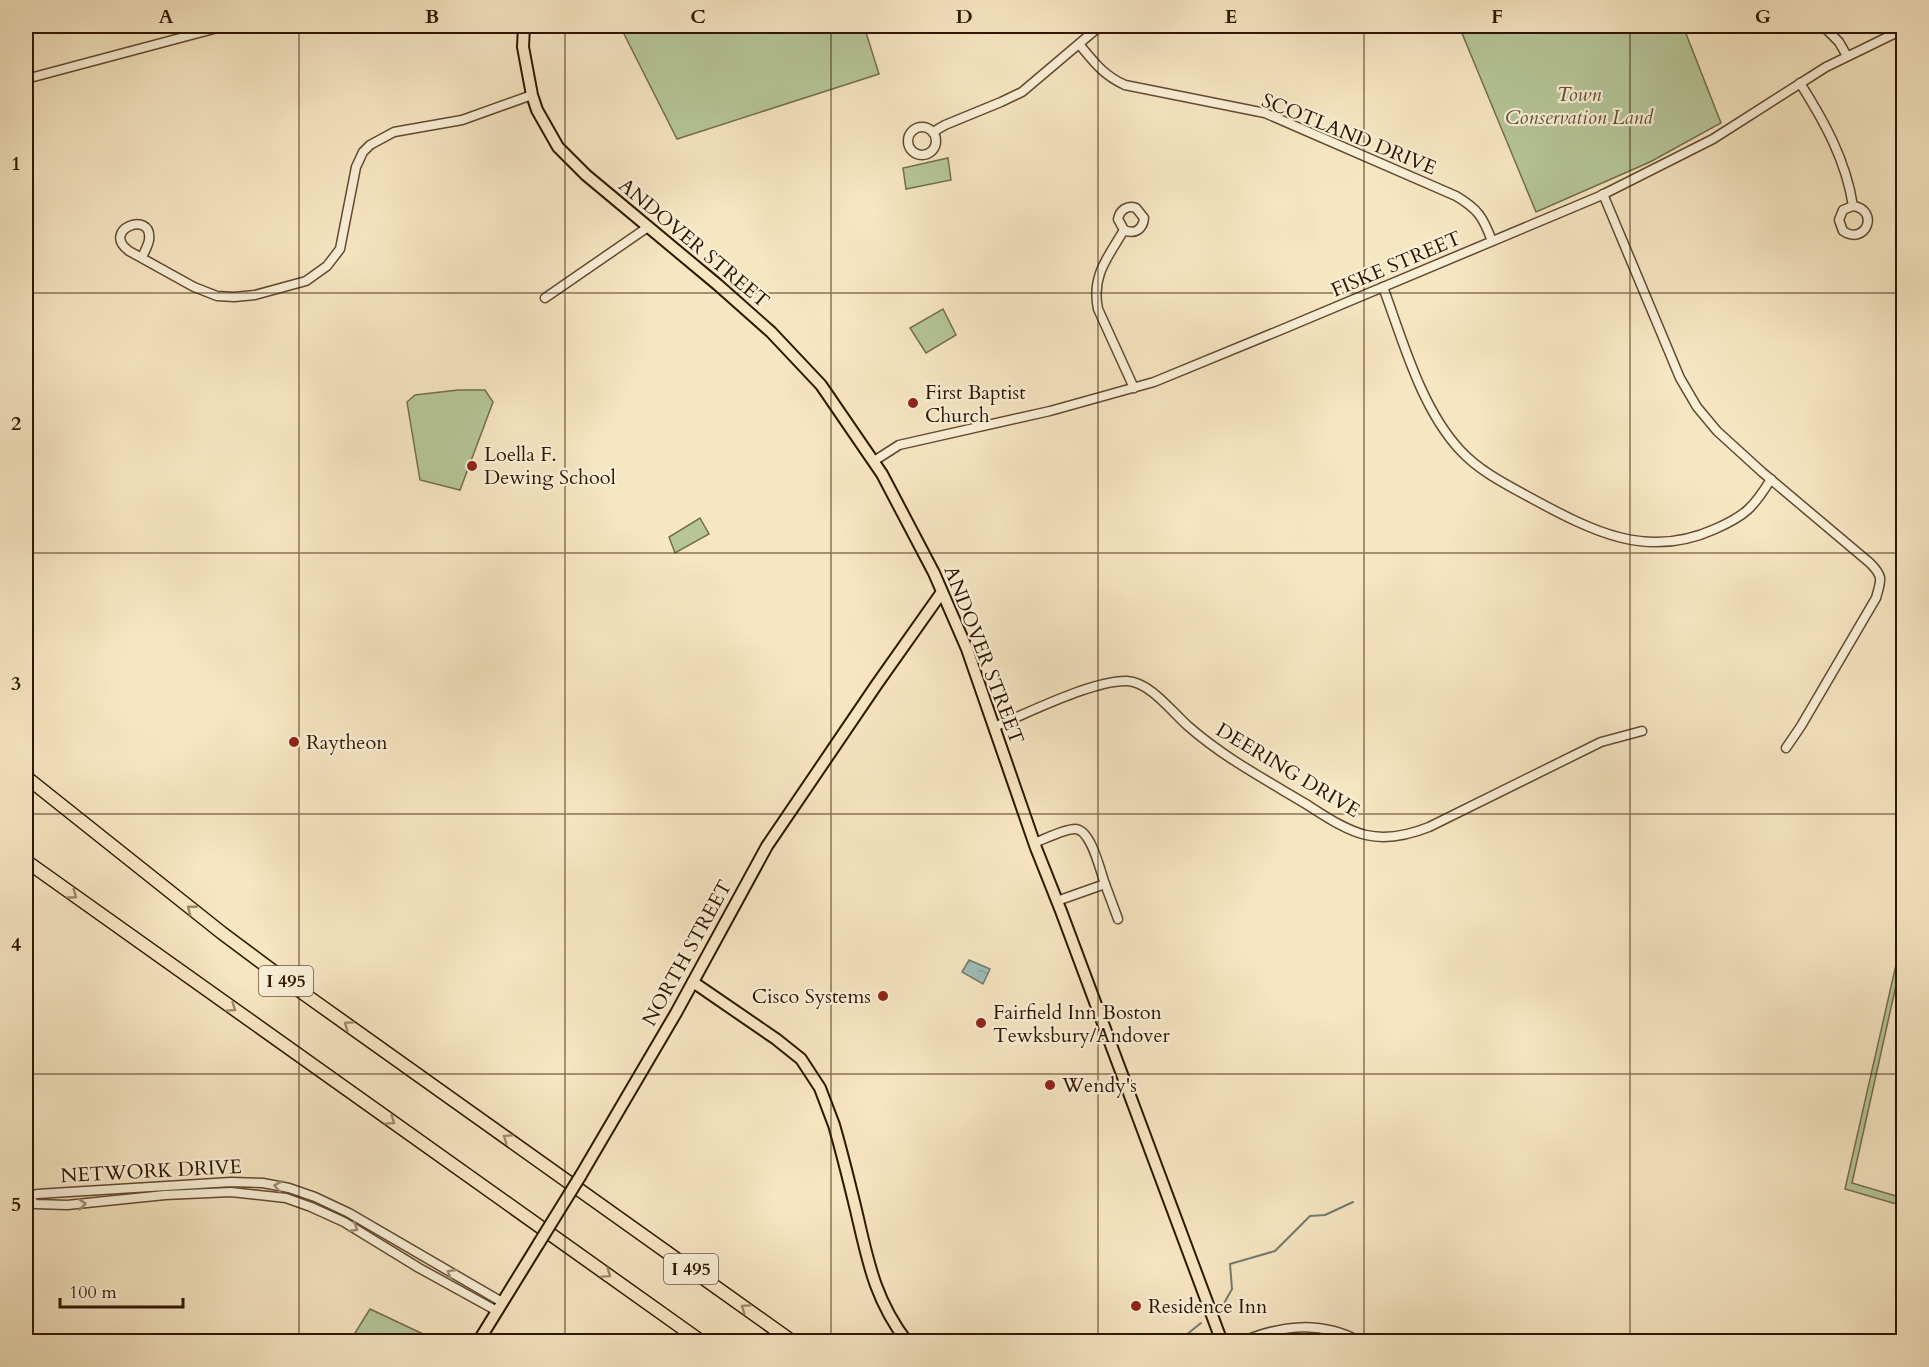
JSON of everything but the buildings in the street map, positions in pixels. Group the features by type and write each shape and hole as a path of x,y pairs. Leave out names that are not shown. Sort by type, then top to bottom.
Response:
{"highway":[{"name":"I 495","path":"26,777 284,980 793,1341"},
{"name":"I 495","path":"26,861 702,1341"}],"main road":[{"name":"ANDOVER STREET","path":"524,26 523,47 532,95 537,110 558,147 586,176 771,332 821,385 874,461 904,514 967,649 1034,843 1222,1341"},
{"name":"NORTH STREET","path":"478,1341 581,1175 693,982 767,846 942,592"},
{"path":"693,982 776,1039 801,1059 809,1069 826,1102 834,1125 873,1280 883,1306 907,1341"}],"street":[{"path":"26,79 225,26"},
{"path":"933,132 1022,92 1100,26"},
{"path":"1823,26 1839,42 1847,56"},
{"name":"FISKE STREET","path":"874,461 899,445 1040,414 1154,382 1383,287 1603,194 1713,139 1847,56 1903,32"},
{"name":"SCOTLAND DRIVE","path":"1079,44 1110,78 1125,85 1265,113 1456,196 1472,205 1480,213 1492,241"},
{"path":"1800,83 1829,131 1848,181 1853,206"},
{"path":"142,258 194,287 217,296 255,295 306,281 327,266 340,249 356,167 363,152 370,145 394,132 462,120 532,95"},
{"path":"1603,194 1680,378 1697,407 1717,431 1870,563 1881,576 1876,598 1786,748"},
{"path":"545,298 648,227"},
{"path":"1124,230 1100,270 1096,298 1098,309 1134,388"},
{"path":"1383,287 1430,407 1443,429 1460,450 1468,459 1498,480 1574,520 1615,537 1662,543 1678,542 1709,532 1742,515 1759,500 1771,479"},
{"name":"DEERING DRIVE","path":"994,727 1107,682 1129,681 1140,684 1154,693 1189,727 1213,746 1269,783 1335,822 1354,831 1379,837 1416,832 1470,808 1523,779 1601,742 1642,731"},
{"path":"1034,843 1072,829 1082,830 1088,836 1118,919"},
{"path":"1057,901 1105,884"},
{"name":"NETWORK DRIVE","path":"26,1197 37,1194 207,1182 263,1183 289,1188 349,1213 499,1306"},
{"name":"NETWORK DRIVE","path":"26,1197 36,1204 67,1205 165,1195 231,1192 286,1198 344,1222 419,1268 499,1306"},
{"path":"1240,1341 1279,1329 1301,1326 1326,1328 1361,1341"}],"green space":[{"path":"620,26 864,26 879,74 677,139"},
{"name":"Town Conservation Land","path":"1459,26 1683,26 1721,123 1650,162 1536,212"},
{"path":"948,158 951,180 906,189 903,168"},
{"path":"943,309 956,335 926,353 910,328"},
{"path":"458,390 485,390 493,402 460,490 420,480 407,402 415,395"},
{"path":"700,518 709,534 675,553 669,537"},
{"path":"1903,934 1903,954 1852,1183 1903,1198 1903,1206 1845,1189"},
{"path":"370,1309 438,1341 350,1341"}],"water":[{"path":"969,960 990,969 983,984 962,972"}],"waterway":[{"path":"1222,1307 1232,1289 1230,1264 1275,1251 1310,1216 1325,1215 1353,1202"},
{"path":"1181,1339 1201,1323"}],"place":[{"name":"First Baptist Church","path":"913,403"},
{"name":"Loella F. Dewing School","path":"472,466"},
{"name":"Raytheon","path":"294,742"},
{"name":"Cisco Systems","path":"883,996"},
{"name":"Fairfield Inn Boston Tewksbury/Andover","path":"981,1023"},
{"name":"Wendy's","path":"1050,1085"},
{"name":"Residence Inn","path":"1136,1306"}]}
